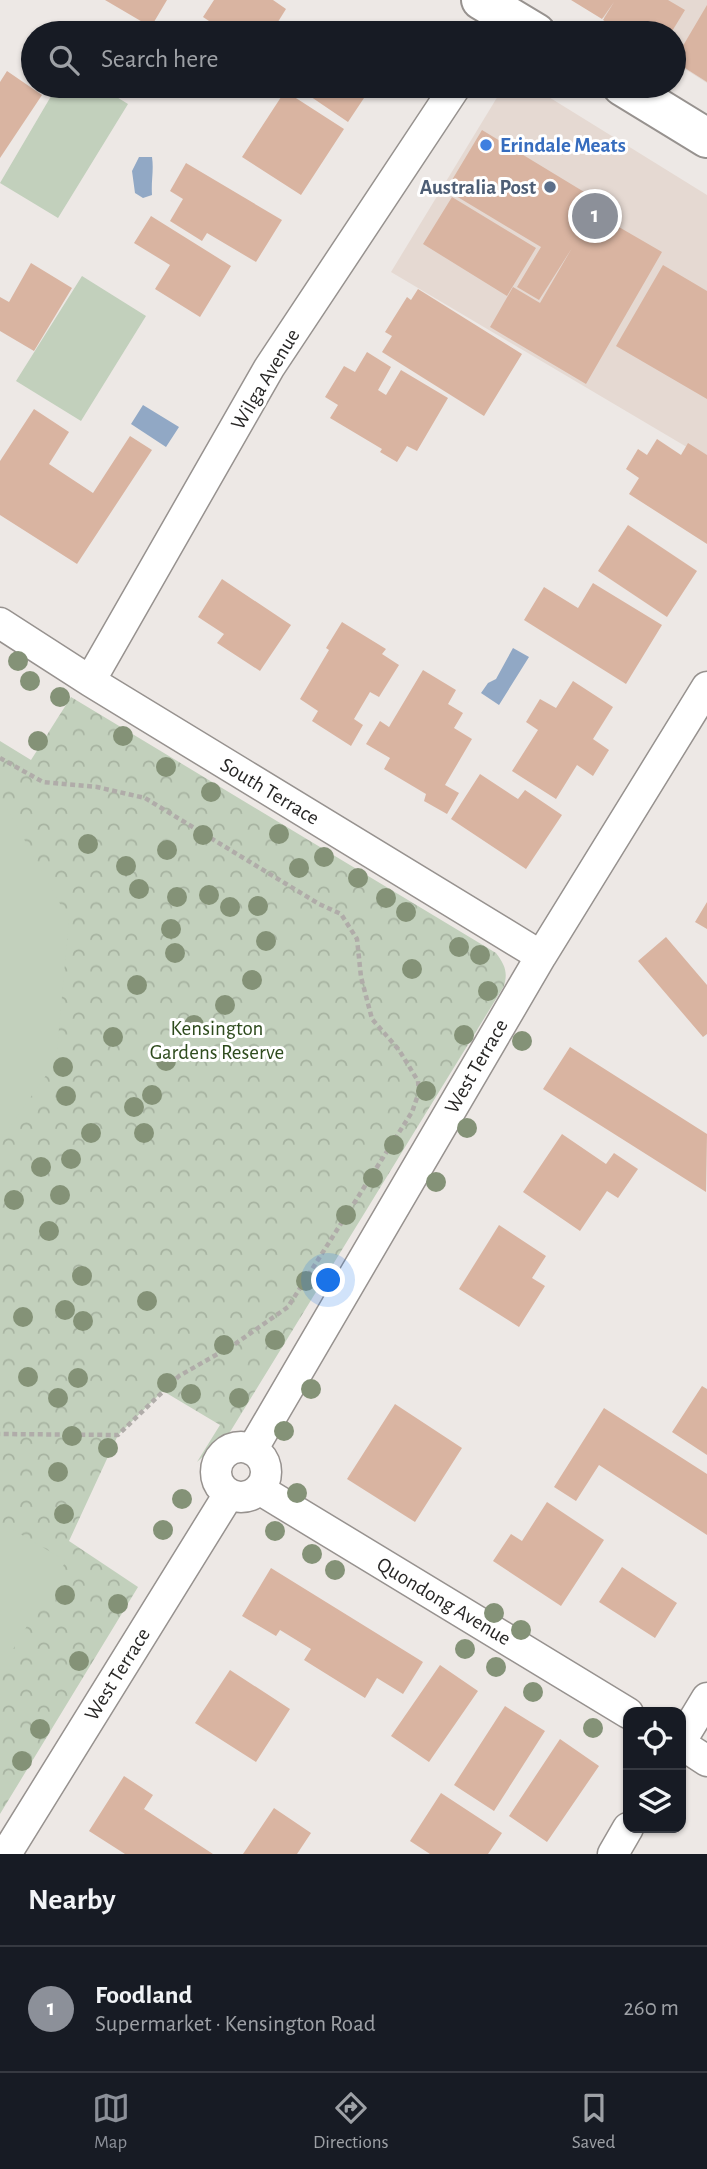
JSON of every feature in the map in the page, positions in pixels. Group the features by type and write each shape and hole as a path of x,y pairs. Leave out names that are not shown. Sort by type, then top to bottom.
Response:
{"main road":[{"path":"642,98 707,138"}],"street":[{"name":"Wilga Avenue","path":"90,681 269,368 448,98"},
{"name":"South Terrace","path":"0,623 90,681 541,956"},
{"name":"West Terrace","path":"253,1450 541,956 707,687"},
{"path":"235,1448 253,1450 265,1463 266,1472 260,1489 245,1496 229,1493 223,1488 216,1474 221,1457 235,1448"},
{"name":"Quondong Avenue","path":"260,1489 623,1710"},
{"name":"West Terrace","path":"6,1854 229,1493"},
{"path":"686,1734 707,1698"},
{"path":"686,1746 707,1761"},
{"path":"613,1854 625,1833"}],"path":[{"path":"0,758 43,782 97,787 145,798 319,904 341,914 356,939 361,977 373,1019 399,1049 418,1081 419,1092 412,1112 288,1307 235,1344 179,1376 118,1435 0,1434"}],"shaded area":[{"path":"575,0 707,0 707,83 686,70 686,21 609,21"},
{"path":"497,98 550,98 707,195 707,459 391,272"}],"green space":[{"path":"50,98 118,98 128,104 58,218 0,183"},
{"path":"82,276 146,316 81,421 16,381"},
{"name":"Kensington Gardens Reserve","path":"71,697 496,953 504,965 506,977 504,986 230,1432 197,1462 220,1425 163,1391 118,1435 69,1541 138,1587 0,1814 0,741 31,760"},
{"path":"0,796 69,920 56,1061 0,1141"},
{"path":"0,1522 66,1561 0,1671"}],"water":[{"path":"139,157 152,157 153,162 152,195 143,198 135,193 132,171"},
{"path":"143,405 179,427 166,447 131,424"},
{"path":"513,648 529,657 499,705 481,693 488,683 496,679"}],"building":[{"path":"105,0 167,0 155,21 141,21"},
{"path":"214,0 273,0 286,9 278,21 209,21 203,17"},
{"path":"571,0 668,0 685,10 678,21 605,21 614,2 602,19"},
{"path":"707,5 707,82 686,69 686,41"},
{"path":"7,71 21,81 21,98 40,98 0,158 0,82"},
{"path":"280,98 296,98 344,129 301,195 242,157"},
{"path":"313,98 364,98 348,122"},
{"path":"482,130 599,201 593,212 662,252 586,384 490,327 513,287 540,303 572,248 539,300 517,287 541,247 446,190"},
{"path":"186,163 282,220 256,262 207,233 202,241 170,221 183,199 170,191"},
{"path":"452,197 536,248 507,296 423,244"},
{"path":"151,216 231,266 200,317 155,289 170,265 134,243"},
{"path":"31,263 72,288 34,351 0,331 0,297 9,302"},
{"path":"663,265 707,291 707,399 616,346"},
{"path":"418,289 522,354 484,416 382,352 392,336 385,332 407,297 411,300"},
{"path":"367,352 391,367 378,390 386,395 401,370 448,398 417,451 407,446 397,462 380,452 382,449 330,418 338,405 325,397 344,366 355,372"},
{"path":"34,409 69,432 49,464 93,493 130,436 152,450 77,564 0,515 0,461"},
{"path":"657,439 681,455 688,443 707,455 707,544 629,494 639,478 626,469 638,449 647,455"},
{"path":"628,525 697,571 667,617 598,571"},
{"path":"222,579 291,625 260,671 217,643 224,634 198,617"},
{"path":"593,583 662,625 626,684 524,620 544,587 578,608"},
{"path":"342,622 386,649 382,654 399,665 379,697 370,692 354,719 363,725 351,746 312,721 318,711 300,699"},
{"path":"423,670 456,690 448,704 463,713 454,728 472,739 445,785 459,793 447,814 424,801 426,794 384,769 390,758 366,744 380,721 389,727"},
{"path":"573,681 613,707 593,739 609,750 593,776 577,765 556,799 512,771 538,730 526,722 540,699 556,708"},
{"path":"480,774 518,799 525,790 562,815 526,869 451,819"},
{"path":"707,902 707,929 695,922"},
{"path":"666,937 707,985 707,1034 703,1037 638,961"},
{"path":"570,1047 707,1134 706,1192 543,1089"},
{"path":"562,1134 606,1164 614,1153 638,1169 618,1198 607,1191 580,1231 523,1192"},
{"path":"499,1225 546,1256 532,1278 545,1286 519,1327 459,1289"},
{"path":"702,1386 707,1389 707,1455 672,1432"},
{"path":"395,1404 462,1448 415,1522 347,1479"},
{"path":"604,1408 707,1474 707,1535 599,1465 576,1501 554,1487"},
{"path":"547,1502 604,1540 561,1606 493,1561 511,1534 522,1541"},
{"path":"622,1567 677,1603 655,1638 599,1602"},
{"path":"271,1568 423,1662 403,1694 377,1678 365,1698 304,1660 311,1649 280,1630 276,1636 242,1616"},
{"path":"440,1665 478,1691 429,1762 391,1736"},
{"path":"230,1670 290,1709 256,1762 195,1723"},
{"path":"505,1706 545,1731 494,1811 454,1785"},
{"path":"560,1739 599,1766 547,1842 509,1816"},
{"path":"124,1776 153,1795 144,1809 213,1854 125,1854 89,1831"},
{"path":"441,1793 502,1833 488,1854 430,1854 410,1841"},
{"path":"274,1808 311,1833 297,1854 243,1854"}],"place":[{"name":"Erindale Meats","path":"486,145"},
{"name":"Australia Post","path":"550,187"},
{"name":"Foodland","path":"595,216"}]}
